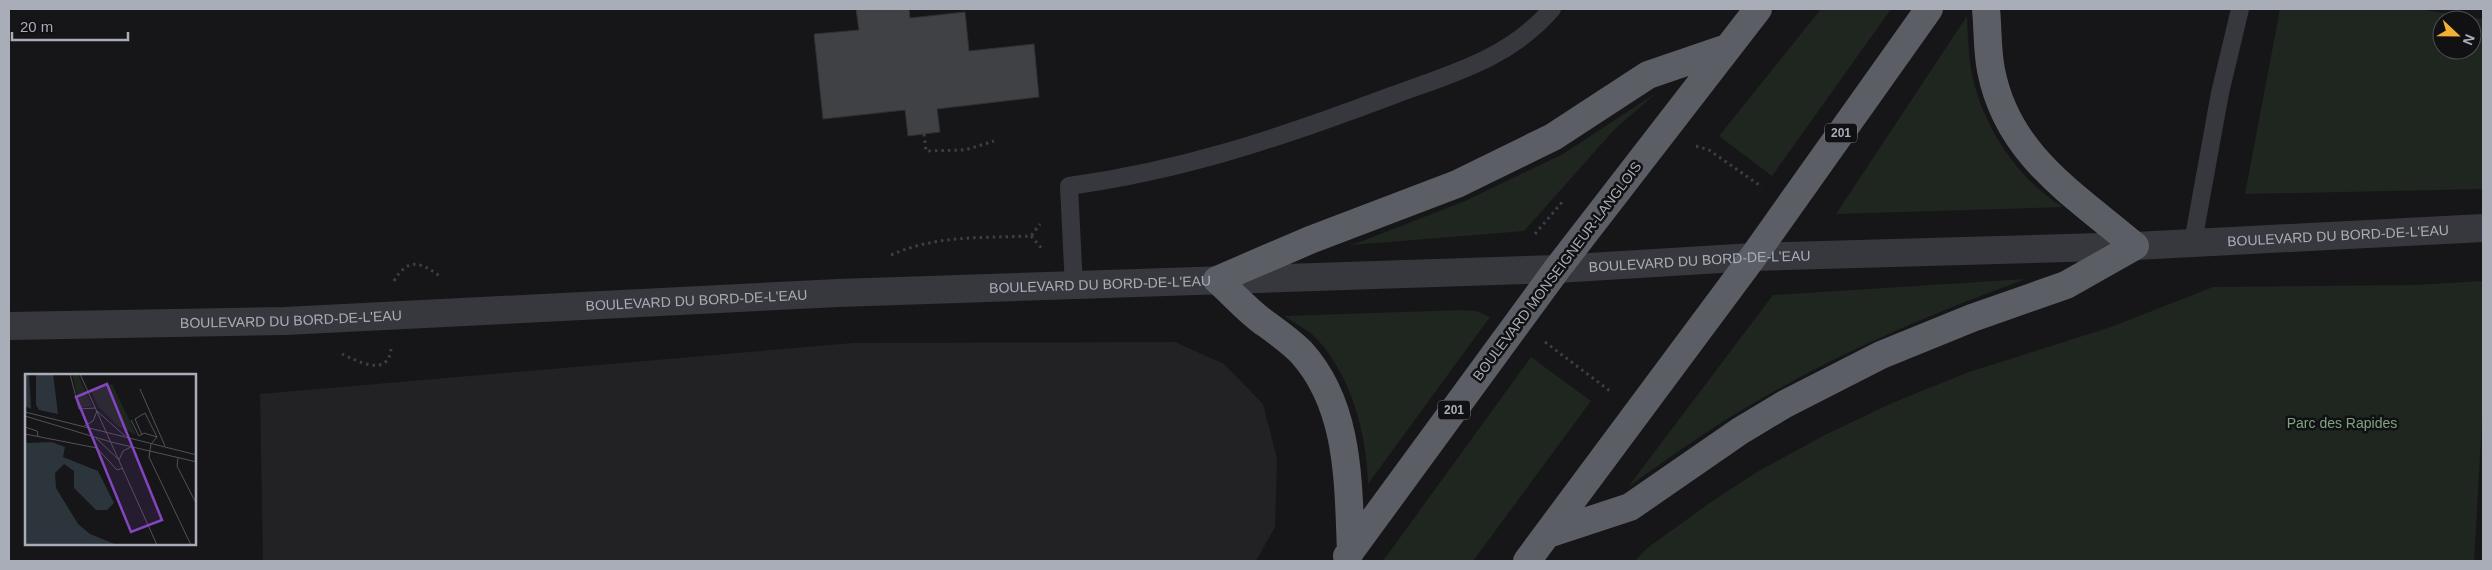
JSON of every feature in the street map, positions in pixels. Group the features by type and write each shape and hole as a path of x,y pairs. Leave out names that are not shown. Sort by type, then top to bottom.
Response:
{"highway":[{"name":"BOULEVARD MONSEIGNEUR-LANGLOIS","path":"1347,556 1556,269 1724,49 1758,9"},
{"name":"201","path":"1527,561 1753,257 1929,9"},
{"path":"1548,534 1630,506 1740,431 1801,395 1881,354 1972,318 2066,285 2136,246 2055,180 2036,161 2017,135 2004,111 1991,70 1986,9"},
{"path":"1347,556 1349,490 1344,445 1338,420 1329,396 1318,374 1301,352 1217,280 1310,240 1458,184 1553,137 1648,75 1724,49"}],"street":[{"name":"BOULEVARD DU BORD-DE-L'EAU","path":"9,326 285,321 838,293 1074,287 1217,280 1556,269 1753,257 2136,246 2483,228"}],"lane":[{"path":"1074,287 1068,186 1143,174 1260,143 1448,76 1489,58 1511,45 1552,9"},
{"path":"2193,242 2220,93 2240,9"}],"path":[{"path":"924,134 926,151 965,150 994,141"},
{"path":"1710,150 1761,186"},
{"path":"886,258 924,242 1031,236 1068,186"},
{"path":"391,289 404,266 412,264 431,270 445,281"},
{"path":"340,353 372,366 380,366 386,361 391,352 391,343"},
{"path":"1546,343 1603,385"}],"shaded area":[{"path":"1175,342 1224,364 1263,404 1277,459 1275,527 1256,561 263,561 260,394 853,343"}],"green space":[{"path":"1821,9 1891,9 1772,176 1719,136"},
{"path":"2280,9 2418,9 2432,11 2432,60 2482,60 2483,19 2483,189 2245,194"},
{"path":"1967,16 1972,74 1984,112 1993,131 2004,150 2031,182 2063,207 1836,214"},
{"path":"1656,93 1614,130 1524,231 1352,245 1465,201 1563,154"},
{"path":"2026,279 1921,320 1853,350 1787,384 1690,443 1628,487 1773,295"},
{"name":"Parc des Rapides","path":"2483,281 2483,403 2474,561 1635,561 1646,549 1711,502 1757,472 1825,435 1892,403 1969,372 2111,327 2213,287 2415,285"},
{"path":"1476,311 1490,317 1368,484 1364,445 1355,406 1339,369 1316,338 1284,316"},
{"path":"1531,357 1591,401 1473,561 1383,561"}],"building":[{"path":"856,9 909,9 910,18 965,12 969,51 1034,44 1039,97 937,109 940,132 908,136 905,110 823,119 814,34 859,30"}]}
